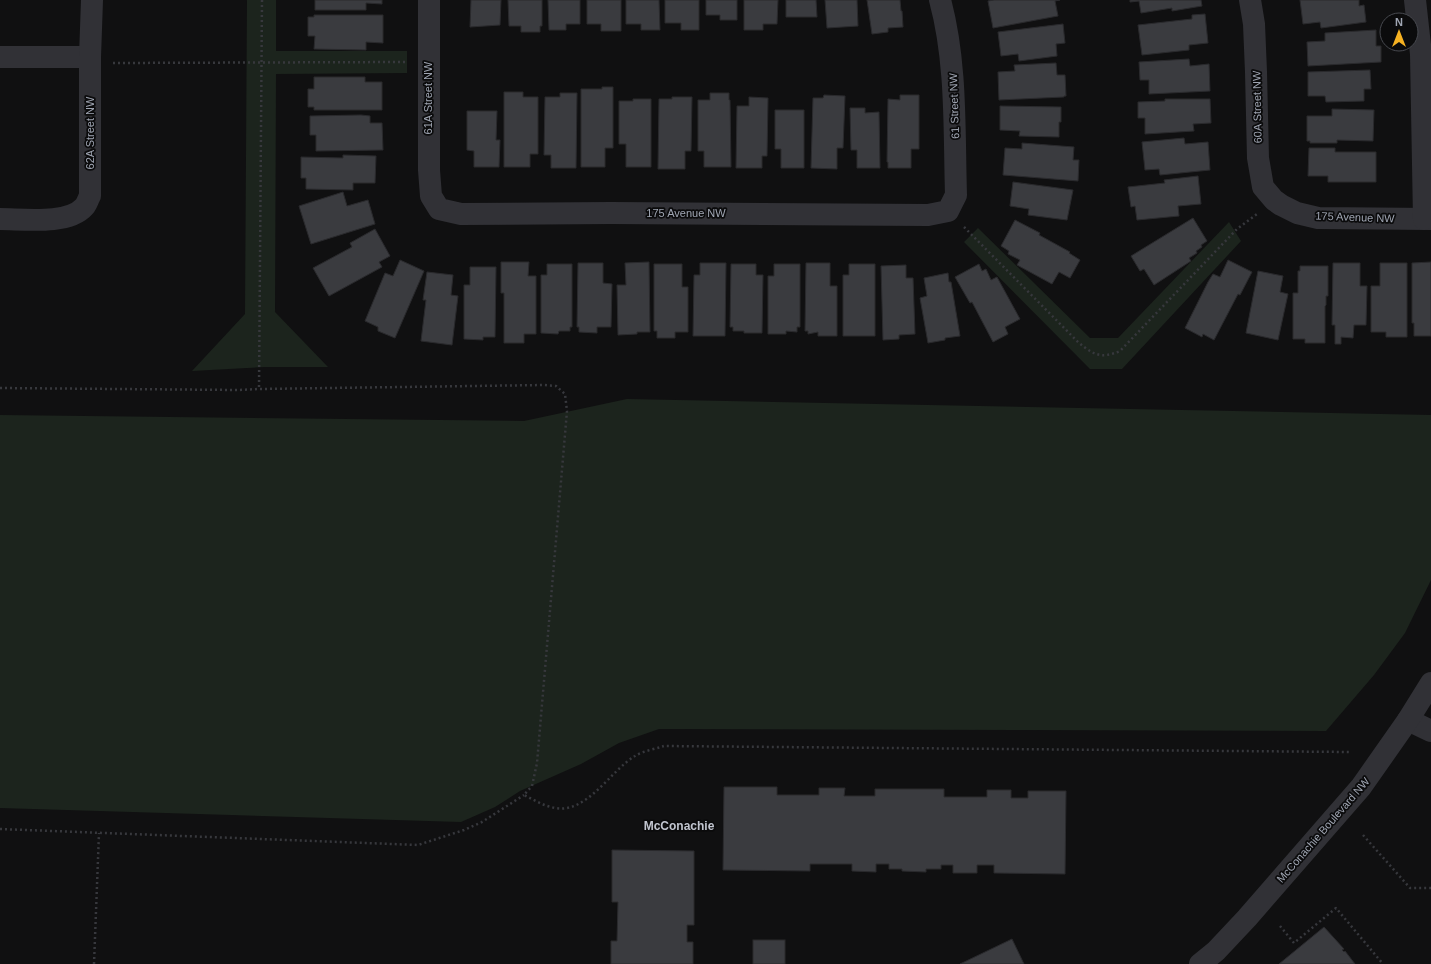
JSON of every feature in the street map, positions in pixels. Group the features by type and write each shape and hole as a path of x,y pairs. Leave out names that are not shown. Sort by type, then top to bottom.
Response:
{"street":[{"name":"62A Street NW","path":"0,220 54,219 72,216 85,207 90,196 90,60 92,0"},
{"name":"61A Street NW","path":"429,0 428,170 431,196"},
{"name":"61 Street NW","path":"940,0 946,21 953,67 956,195 948,211"},
{"name":"60A Street NW","path":"1250,0 1254,24 1258,158 1263,188 1278,202"},
{"path":"1415,0 1421,54 1427,219"},
{"path":"0,57 90,60"},
{"name":"175 Avenue NW","path":"431,196 439,209 461,214 611,213 928,215 948,211"},
{"name":"175 Avenue NW","path":"1278,202 1297,213 1318,218 1427,219"},
{"name":"McConachie Boulevard NW","path":"1200,964 1248,918 1361,788 1408,720 1431,683"},
{"path":"1408,720 1431,731"}],"path":[{"path":"259,389 262,0"},
{"path":"90,60 428,63"},
{"path":"948,211 1079,343 1091,353 1102,356 1120,351 1237,229 1278,202"},
{"path":"0,388 238,390 544,385 556,386 565,394 567,411 537,763 532,786 524,794 482,822 464,830 418,845 0,829"},
{"path":"524,794 541,803 555,808 567,808 579,804 588,798 635,755 664,746 1349,752"},
{"path":"94,964 99,833"},
{"path":"1362,835 1410,888 1431,888"},
{"path":"1280,926 1294,943 1336,908 1382,964"}],"shaded area":[{"path":"247,0 276,0 276,51 407,51 407,73 276,74 275,312 328,367 265,367 192,371 245,314"},
{"path":"1229,222 1241,241 1122,369 1090,369 964,242 978,228 1090,338 1118,338"},
{"path":"627,399 1431,415 1431,580 1405,633 1374,675 1326,731 659,729 619,743 581,764 520,791 495,807 461,822 0,808 0,415 524,421"}],"building":[{"path":"315,0 382,0 382,4 366,3 366,10 315,10"},
{"path":"471,0 501,0 500,25 470,27"},
{"path":"508,0 542,0 542,26 540,26 540,32 521,32 521,26 509,26"},
{"path":"548,0 580,0 580,24 566,24 566,30 549,30"},
{"path":"587,0 621,0 621,31 601,31 601,24 587,24"},
{"path":"626,0 659,0 660,30 641,30 641,24 626,24"},
{"path":"665,0 699,0 699,30 681,30 681,23 665,23"},
{"path":"706,0 737,0 737,20 720,20 720,15 706,15"},
{"path":"744,0 778,0 777,24 763,24 763,30 744,30"},
{"path":"786,0 816,0 817,17 786,17"},
{"path":"825,0 857,0 858,26 827,28"},
{"path":"867,0 900,0 903,27 888,28 888,32 872,34"},
{"path":"1060,0 1055,1 1058,16 993,28 988,1"},
{"path":"1130,0 1201,0 1202,6 1172,11 1172,8 1141,13 1139,1 1130,2"},
{"path":"1300,0 1359,0 1359,6 1364,5 1366,22 1321,28 1320,22 1303,24"},
{"path":"1205,14 1208,43 1189,45 1189,50 1142,55 1138,25 1192,19 1192,15"},
{"path":"314,15 383,15 383,43 366,42 366,50 314,49 315,36 308,36 308,17 314,17"},
{"path":"1063,24 1065,43 1056,44 1057,56 1019,61 1018,54 1001,56 998,32"},
{"path":"1376,30 1376,46 1379,46 1379,52 1381,52 1381,62 1308,66 1307,42 1325,41 1325,33"},
{"path":"1189,59 1190,66 1209,64 1210,91 1149,94 1149,80 1140,80 1139,62"},
{"path":"1056,63 1057,75 1065,75 1066,96 999,100 998,72 1015,71 1014,65"},
{"path":"1370,70 1371,89 1364,89 1364,101 1326,102 1325,96 1308,96 1308,72"},
{"path":"314,77 365,77 365,82 382,82 382,110 314,110 314,107 308,107 308,89 314,89"},
{"path":"602,87 613,87 613,148 605,148 605,167 581,167 581,89 602,89"},
{"path":"504,92 523,92 523,97 538,97 538,154 530,154 530,167 504,167"},
{"path":"560,93 577,93 576,168 551,168 551,155 544,155 545,97 560,97"},
{"path":"710,93 729,93 731,167 704,167 704,151 698,151 698,100 710,100"},
{"path":"824,95 845,96 843,148 837,148 837,169 811,168 813,98 823,98"},
{"path":"900,95 919,95 919,149 911,149 911,168 888,168 888,99 900,100"},
{"path":"672,97 692,97 691,151 685,151 685,169 658,169 659,99 672,99"},
{"path":"749,97 768,98 767,156 762,156 762,168 736,168 737,106 749,106"},
{"path":"633,99 651,99 651,167 626,167 626,144 619,144 619,101 633,101"},
{"path":"1165,99 1210,99 1211,123 1193,124 1194,131 1145,134 1145,118 1138,118 1138,102 1165,101"},
{"path":"1000,106 1061,107 1059,137 1019,136 1020,131 1000,130"},
{"path":"850,108 865,108 865,113 879,112 880,168 857,168 857,150 851,150"},
{"path":"1332,109 1374,110 1373,141 1337,140 1337,143 1310,143 1310,141 1307,141 1307,116 1332,116"},
{"path":"775,110 804,110 804,168 781,168 781,149 775,149"},
{"path":"467,111 497,111 496,140 500,140 499,167 474,167 474,151 467,150"},
{"path":"310,116 370,116 370,123 382,123 383,150 316,151 316,135 310,135"},
{"path":"1184,138 1185,144 1208,142 1210,170 1160,175 1159,169 1145,170 1142,142"},
{"path":"1022,143 1074,147 1073,160 1079,160 1078,181 1003,175 1005,148 1022,149"},
{"path":"1309,148 1335,148 1335,152 1376,152 1376,182 1328,182 1328,176 1308,176"},
{"path":"343,155 376,156 375,183 353,183 353,190 306,189 306,178 301,178 301,157 343,158"},
{"path":"1198,176 1201,204 1178,206 1179,216 1137,220 1135,206 1131,207 1128,187 1165,183 1164,180"},
{"path":"1013,182 1073,190 1067,220 1028,215 1029,209 1010,206"},
{"path":"343,192 347,206 368,200 375,224 311,244 299,206"},
{"path":"1193,218 1207,241 1196,251 1197,253 1189,258 1191,261 1154,285 1144,269 1140,271 1131,256"},
{"path":"1015,220 1040,233 1039,235 1070,252 1069,253 1080,260 1070,278 1059,272 1052,284 1017,265 1020,260 1008,254 1009,251 1001,246"},
{"path":"375,229 390,256 379,262 382,267 329,296 313,268 352,247 350,243"},
{"path":"400,260 424,271 395,338 378,331 378,327 365,321 385,273 393,276"},
{"path":"1228,260 1252,272 1240,295 1238,294 1214,340 1203,334 1202,337 1185,328 1213,274 1220,277"},
{"path":"501,262 529,262 528,276 536,276 536,334 524,334 524,343 504,343 504,293 501,293"},
{"path":"649,262 650,332 637,332 637,334 618,335 617,285 626,285 625,263"},
{"path":"1431,262 1431,336 1414,336 1414,323 1412,323 1412,263"},
{"path":"578,263 603,263 603,283 612,284 611,327 597,327 597,333 579,332 579,327 577,327"},
{"path":"700,263 726,263 725,336 693,336 694,275 700,275"},
{"path":"806,263 830,263 830,286 837,286 837,336 818,336 818,332 808,334 808,331 805,331"},
{"path":"1333,263 1360,263 1360,286 1367,286 1366,325 1354,325 1353,338 1341,337 1341,344 1335,344 1335,325 1332,325"},
{"path":"1380,263 1407,263 1407,337 1386,337 1386,332 1371,332 1371,286 1380,286"},
{"path":"547,264 572,264 572,327 570,327 570,331 559,331 558,334 541,333 541,275 547,275"},
{"path":"654,264 682,264 682,287 688,287 688,332 675,332 675,338 657,338 657,331 654,331"},
{"path":"731,264 756,264 756,275 763,275 762,333 744,333 744,331 733,331 733,327 730,327"},
{"path":"774,264 800,264 800,327 797,327 797,332 786,331 786,334 768,334 768,276 774,276"},
{"path":"849,264 875,264 875,336 843,336 843,275 849,275"},
{"path":"979,264 982,271 986,269 991,280 997,277 1020,319 1005,327 1008,334 993,342 972,302 970,303 955,277"},
{"path":"906,265 906,278 913,278 915,334 899,335 899,339 883,340 881,266"},
{"path":"1300,266 1328,266 1328,296 1326,296 1325,306 1325,343 1305,343 1305,339 1293,339 1293,293 1298,293 1298,271 1300,271"},
{"path":"470,267 496,267 495,337 483,337 483,340 464,339 464,285 470,285"},
{"path":"1258,271 1283,276 1280,292 1288,294 1278,340 1246,333"},
{"path":"427,272 453,275 451,295 458,296 452,345 421,341 426,300 423,300"},
{"path":"948,273 949,282 951,282 960,336 945,338 945,340 928,343 920,298 927,296 924,278"},
{"path":"724,787 777,787 777,795 819,795 819,788 845,788 844,796 875,796 875,789 944,789 944,797 987,797 987,790 1011,790 1011,798 1028,798 1028,791 1066,791 1065,874 994,873 994,865 977,865 977,873 953,873 953,865 941,865 941,869 926,869 926,872 902,871 902,869 889,869 889,864 876,864 876,872 852,871 852,864 810,864 810,871 723,870"},
{"path":"612,850 694,851 694,925 687,925 687,942 693,942 693,964 611,964 611,941 617,941 618,902 612,902"},
{"path":"1324,927 1344,949 1342,950 1344,952 1345,951 1355,964 1279,964"},
{"path":"1012,939 1024,964 960,964"},
{"path":"753,940 785,940 785,964 753,964"}],"district":[{"name":"McConachie","path":"679,826"}]}
